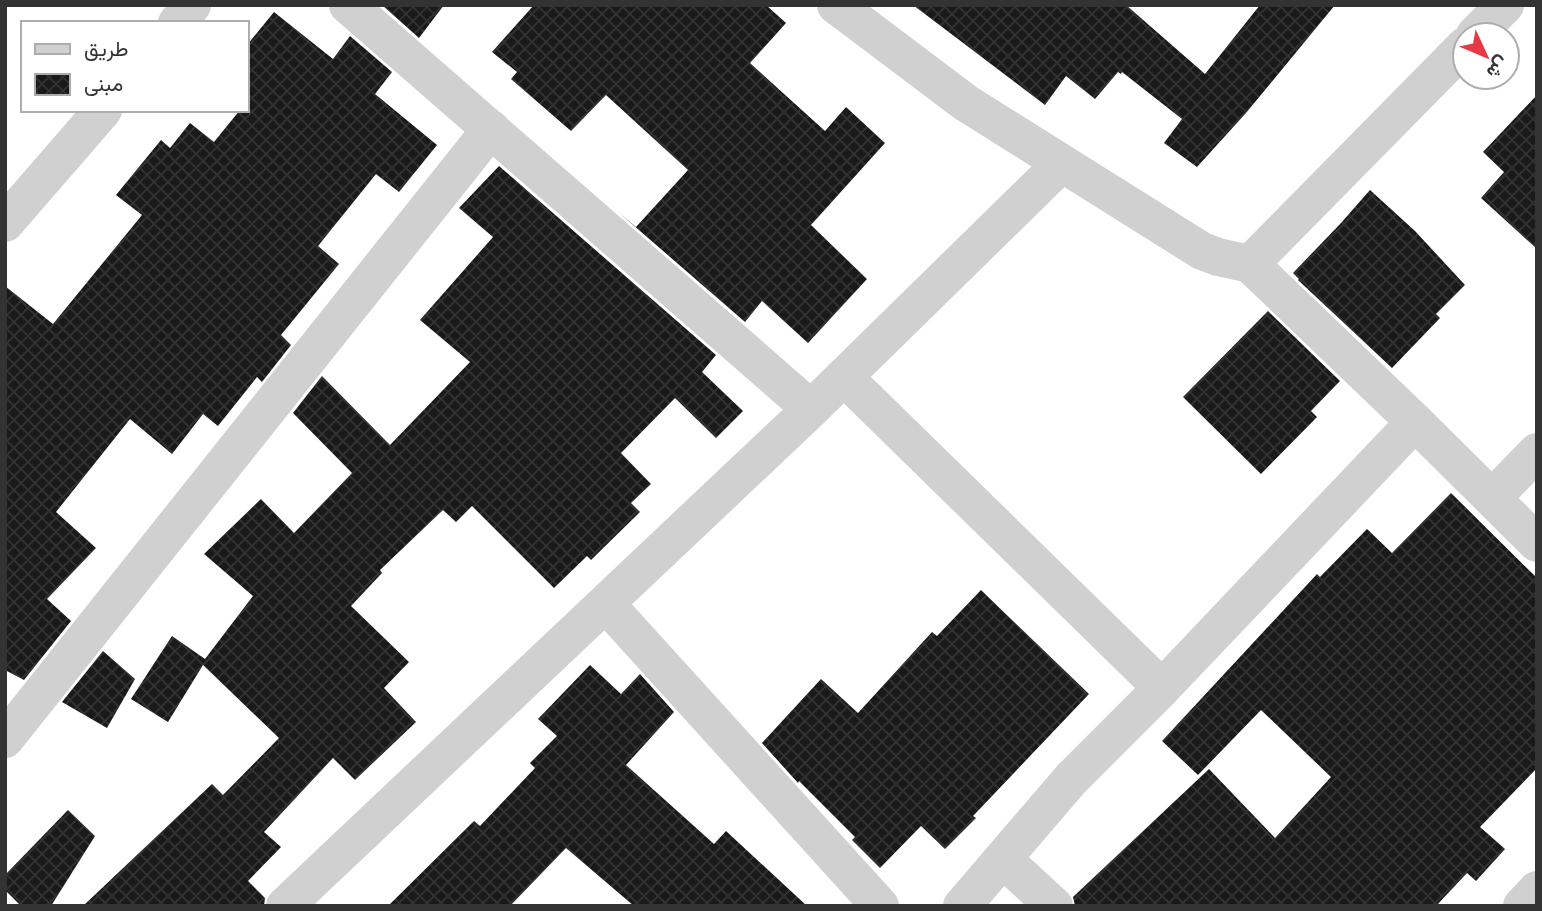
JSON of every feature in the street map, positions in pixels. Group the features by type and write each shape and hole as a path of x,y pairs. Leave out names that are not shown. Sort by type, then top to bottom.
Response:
{"street":[{"path":"179,21 192,5"},
{"path":"348,5 811,409"},
{"path":"836,5 966,103 1061,164 1202,251 1250,264 1537,543"},
{"path":"1489,21 1505,5"},
{"path":"1250,264 1451,60"},
{"path":"5,223 101,112"},
{"path":"5,739 491,129"},
{"path":"288,905 811,409 1061,164"},
{"path":"844,377 1162,688"},
{"path":"962,906 1072,779 1415,422"},
{"path":"1492,498 1537,452"},
{"path":"606,604 880,906"},
{"path":"1003,859 1054,906"},
{"path":"1522,906 1537,890"}],"building":[{"path":"382,5 444,5 419,38"},
{"path":"534,5 766,5 786,23 750,63 825,131 846,107 885,143 811,225 867,279 808,343 762,301 745,322 617,211 636,227 688,170 606,95 571,131 511,79 517,72 492,52"},
{"path":"913,5 1126,5 1205,74 1260,5 1335,5 1246,113 1197,167 1164,143 1182,119 1122,72 1118,72 1095,99 1066,76 1045,105"},
{"path":"274,12 333,59 350,36 392,72 375,94 437,145 399,192 376,174 318,246 339,264 281,335 291,345 262,382 257,377 218,426 203,414 172,454 130,419 56,512 96,548 47,599 71,621 24,680 5,670 5,286 53,324 142,215 116,195 161,140 170,148 190,123 214,142 238,112 248,112 248,44"},
{"path":"1537,95 1537,249 1481,198 1504,172 1483,152"},
{"path":"499,166 716,355 702,372 743,411 716,438 675,398 621,453 651,484 631,503 640,512 591,560 587,556 554,588 472,506 456,522 443,510 380,570 382,573 351,606 409,662 384,688 416,722 355,780 333,758 264,832 281,847 248,881 265,898 264,906 83,906 212,784 223,795 279,738 203,665 168,722 131,699 172,636 205,659 253,596 204,554 261,499 294,533 352,473 293,413 322,376 390,445 470,362 420,320 493,237 459,208"},
{"path":"1370,190 1415,231 1465,285 1436,314 1440,318 1392,368 1293,273"},
{"path":"1268,311 1340,381 1311,411 1317,417 1261,474 1183,397"},
{"path":"1451,493 1537,578 1537,768 1480,827 1505,849 1476,881 1467,873 1436,906 1075,906 1073,897 1209,769 1275,838 1331,777 1261,710 1198,775 1162,741 1317,574 1320,577 1367,529 1392,553"},
{"path":"981,590 1089,694 945,849 921,826 880,868 852,840 855,837 799,781 798,783 762,743 821,679 858,713 932,632 937,636"},
{"path":"103,651 135,679 107,728 62,702"},
{"path":"590,665 621,694 640,674 674,712 626,765 714,844 726,831 807,906 634,906 566,848 510,906 388,906 474,821 480,826 535,768 530,763 557,736 538,719"},
{"path":"68,810 95,836 51,906 21,906 5,890 5,875"}]}
